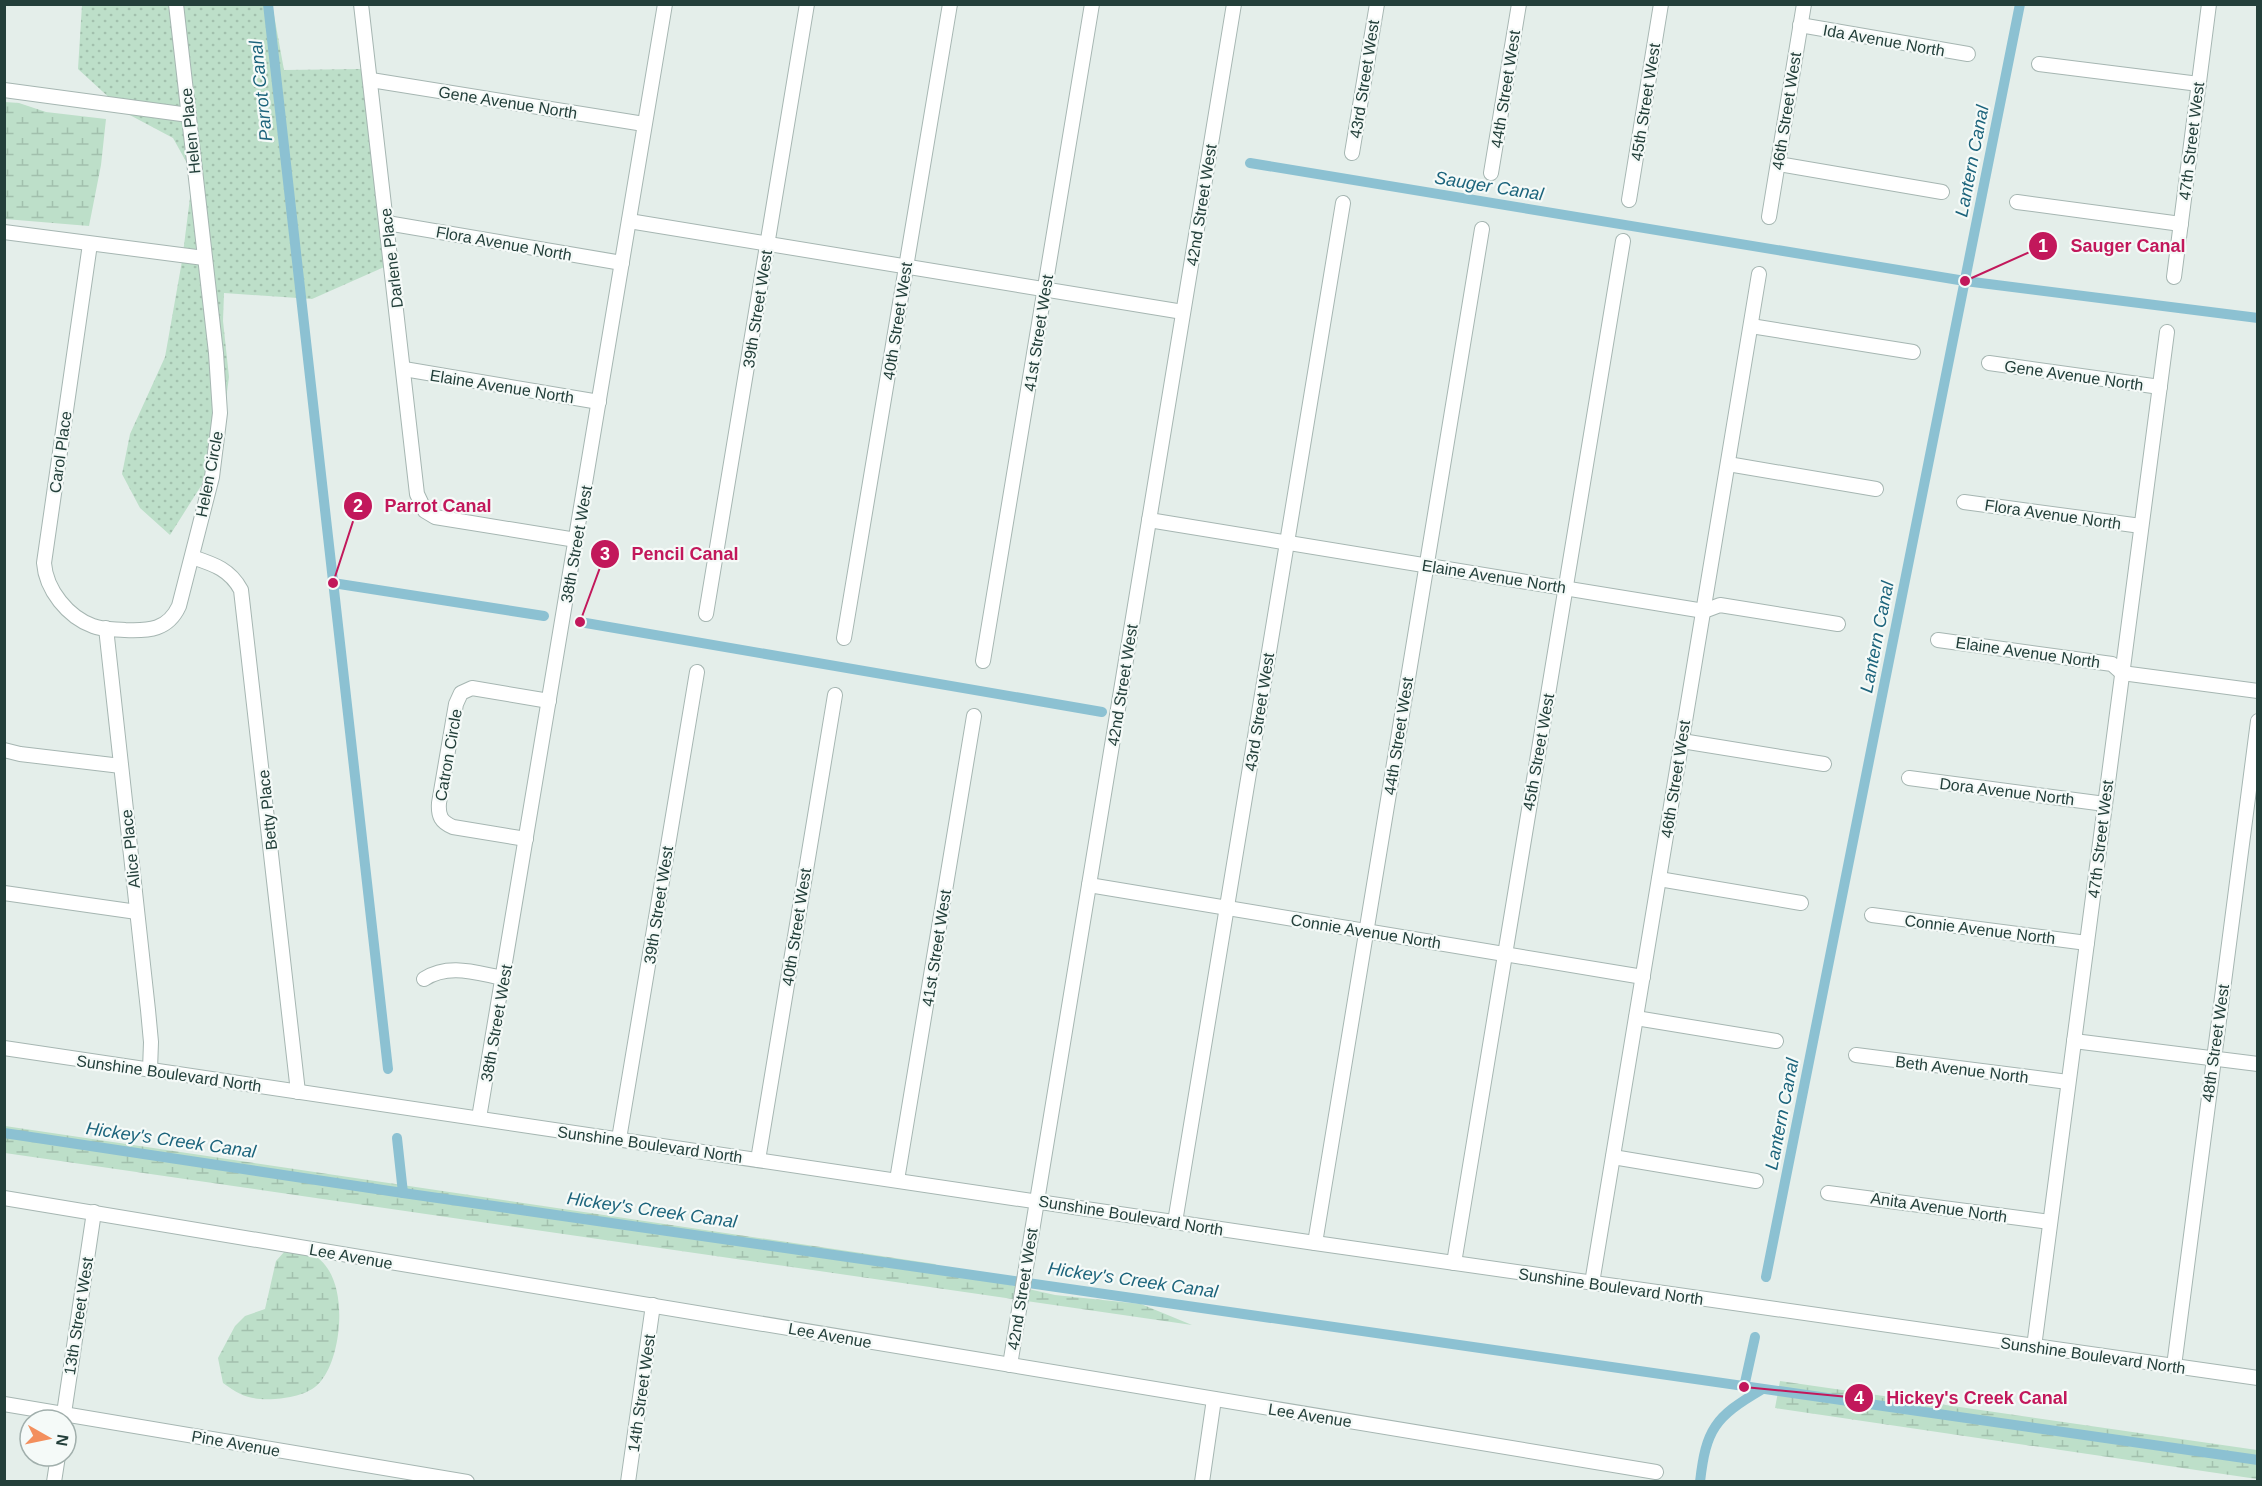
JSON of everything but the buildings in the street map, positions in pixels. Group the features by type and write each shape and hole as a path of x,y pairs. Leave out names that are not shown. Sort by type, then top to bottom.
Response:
{"street":[{"name":"Helen Place","path":"176,4 204,258"},
{"name":"Darlene Place","path":"361,4 417,494 425,511 435,517 576,540"},
{"name":"38th Street West","path":"479,1118 665,4"},
{"name":"39th Street West","path":"706,614 807,4"},
{"name":"40th Street West","path":"844,638 950,4"},
{"name":"41st Street West","path":"983,661 1092,4"},
{"name":"42nd Street West","path":"1010,1365 1234,4"},
{"name":"43rd Street West","path":"1352,153 1377,4"},
{"name":"44th Street West","path":"1491,173 1519,4"},
{"name":"45th Street West","path":"1629,200 1661,4"},
{"name":"46th Street West","path":"1769,217 1804,4"},
{"name":"47th Street West","path":"2174,277 2209,4"},
{"name":"Ida Avenue North","path":"1800,25 1968,54"},
{"path":"2039,64 2199,84"},
{"name":"Gene Avenue North","path":"371,80 644,124"},
{"path":"4,90 189,115"},
{"path":"1778,164 1942,192"},
{"path":"2017,202 2181,224"},
{"name":"43rd Street West","path":"1175,1222 1343,203"},
{"path":"629,221 1183,312"},
{"name":"Flora Avenue North","path":"387,223 622,263"},
{"name":"44th Street West","path":"1315,1243 1482,229"},
{"path":"4,232 204,258"},
{"name":"45th Street West","path":"1454,1263 1623,241"},
{"name":"Carol Place","path":"90,244 44,563 49,584 66,608 84,622 95,627 106,628"},
{"name":"Helen Circle","path":"106,628 153,630 164,626 174,616 179,606 192,557 212,477 219,413 216,353 204,258"},
{"name":"46th Street West","path":"1592,1283 1759,274"},
{"path":"1750,326 1913,352"},
{"name":"47th Street West","path":"2034,1347 2167,332"},
{"name":"Gene Avenue North","path":"1989,363 2160,387"},
{"name":"Elaine Avenue North","path":"404,369 599,402"},
{"path":"1728,464 1876,489"},
{"name":"Flora Avenue North","path":"1964,502 2142,526"},
{"name":"Elaine Avenue North","path":"1149,520 1704,611 1720,605 1838,624"},
{"name":"Betty Place","path":"192,557 229,572 241,590 298,1092"},
{"name":"Alice Place","path":"106,628 151,1042 150,1070"},
{"name":"Elaine Avenue North","path":"1938,640 2112,664 2122,673 2258,691"},
{"name":"39th Street West","path":"619,1139 697,672"},
{"name":"Catron Circle","path":"526,839 453,827 444,823 438,814 441,792 456,704 461,693 472,688 549,701"},
{"name":"40th Street West","path":"758,1160 835,695"},
{"name":"41st Street West","path":"897,1180 974,716"},
{"name":"48th Street West","path":"2174,1366 2258,721"},
{"path":"1682,741 1824,764"},
{"path":"4,750 121,766"},
{"name":"Dora Avenue North","path":"1909,778 2105,804"},
{"path":"1659,879 1801,903"},
{"name":"Connie Avenue North","path":"1089,885 1643,976"},
{"path":"4,893 137,912"},
{"name":"Connie Avenue North","path":"1872,915 2087,943"},
{"path":"424,980 433,973 455,970 503,978"},
{"path":"1636,1018 1776,1041"},
{"path":"2074,1041 2258,1064"},
{"name":"Sunshine Boulevard North","path":"4,1048 1315,1243 2258,1378"},
{"name":"Beth Avenue North","path":"1856,1055 2068,1082"},
{"path":"1613,1157 1756,1181"},
{"name":"Anita Avenue North","path":"1828,1193 2050,1222"},
{"name":"Lee Avenue","path":"4,1198 1656,1472"},
{"name":"13th Street West","path":"64,1408 94,1212"},
{"name":"14th Street West","path":"628,1482 653,1305"},
{"path":"1202,1482 1214,1399"},
{"name":"Pine Avenue","path":"4,1404 22,1408"},
{"name":"Pine Avenue","path":"78,1419 467,1482"}],"green space":[{"path":"272,4 284,70 363,69 391,264 312,299 224,293 223,321 229,377 218,459 170,535 140,508 122,474 130,434 165,357 182,261 193,174 173,138 126,113 78,69 82,5"},
{"path":"5,102 19,103 46,112 106,119 101,165 89,226 5,219"},
{"path":"5,1126 935,1264 943,1270 1055,1295 1141,1304 1192,1325 5,1153"},
{"path":"285,1251 308,1253 322,1261 331,1275 337,1293 339,1312 335,1352 321,1381 312,1389 287,1398 253,1398 236,1392 223,1383 218,1358 235,1326 245,1316 265,1309 276,1261"},
{"path":"1780,1381 2257,1450 2257,1479 1775,1408"}],"waterway":[{"name":"Parrot Canal","path":"268,4 388,1069"},
{"name":"Lantern Canal","path":"1766,1277 2020,4"},
{"name":"Sauger Canal","path":"1250,163 1965,281 2258,318"},
{"path":"333,583 544,616"},
{"path":"580,622 1102,712"},
{"name":"Hickey's Creek Canal","path":"4,1133 403,1193 2258,1460"},
{"name":"Parrot Canal","path":"397,1138 403,1193"},
{"name":"Lantern Canal","path":"1744,1387 1755,1337"},
{"path":"1700,1482 1706,1449 1715,1426 1733,1408 1761,1390"}],"place":[{"name":"Sauger Canal","path":"1965,281"},
{"name":"Parrot Canal","path":"333,583"},
{"name":"Pencil Canal","path":"580,622"},
{"name":"Hickey's Creek Canal","path":"1744,1387"}]}
